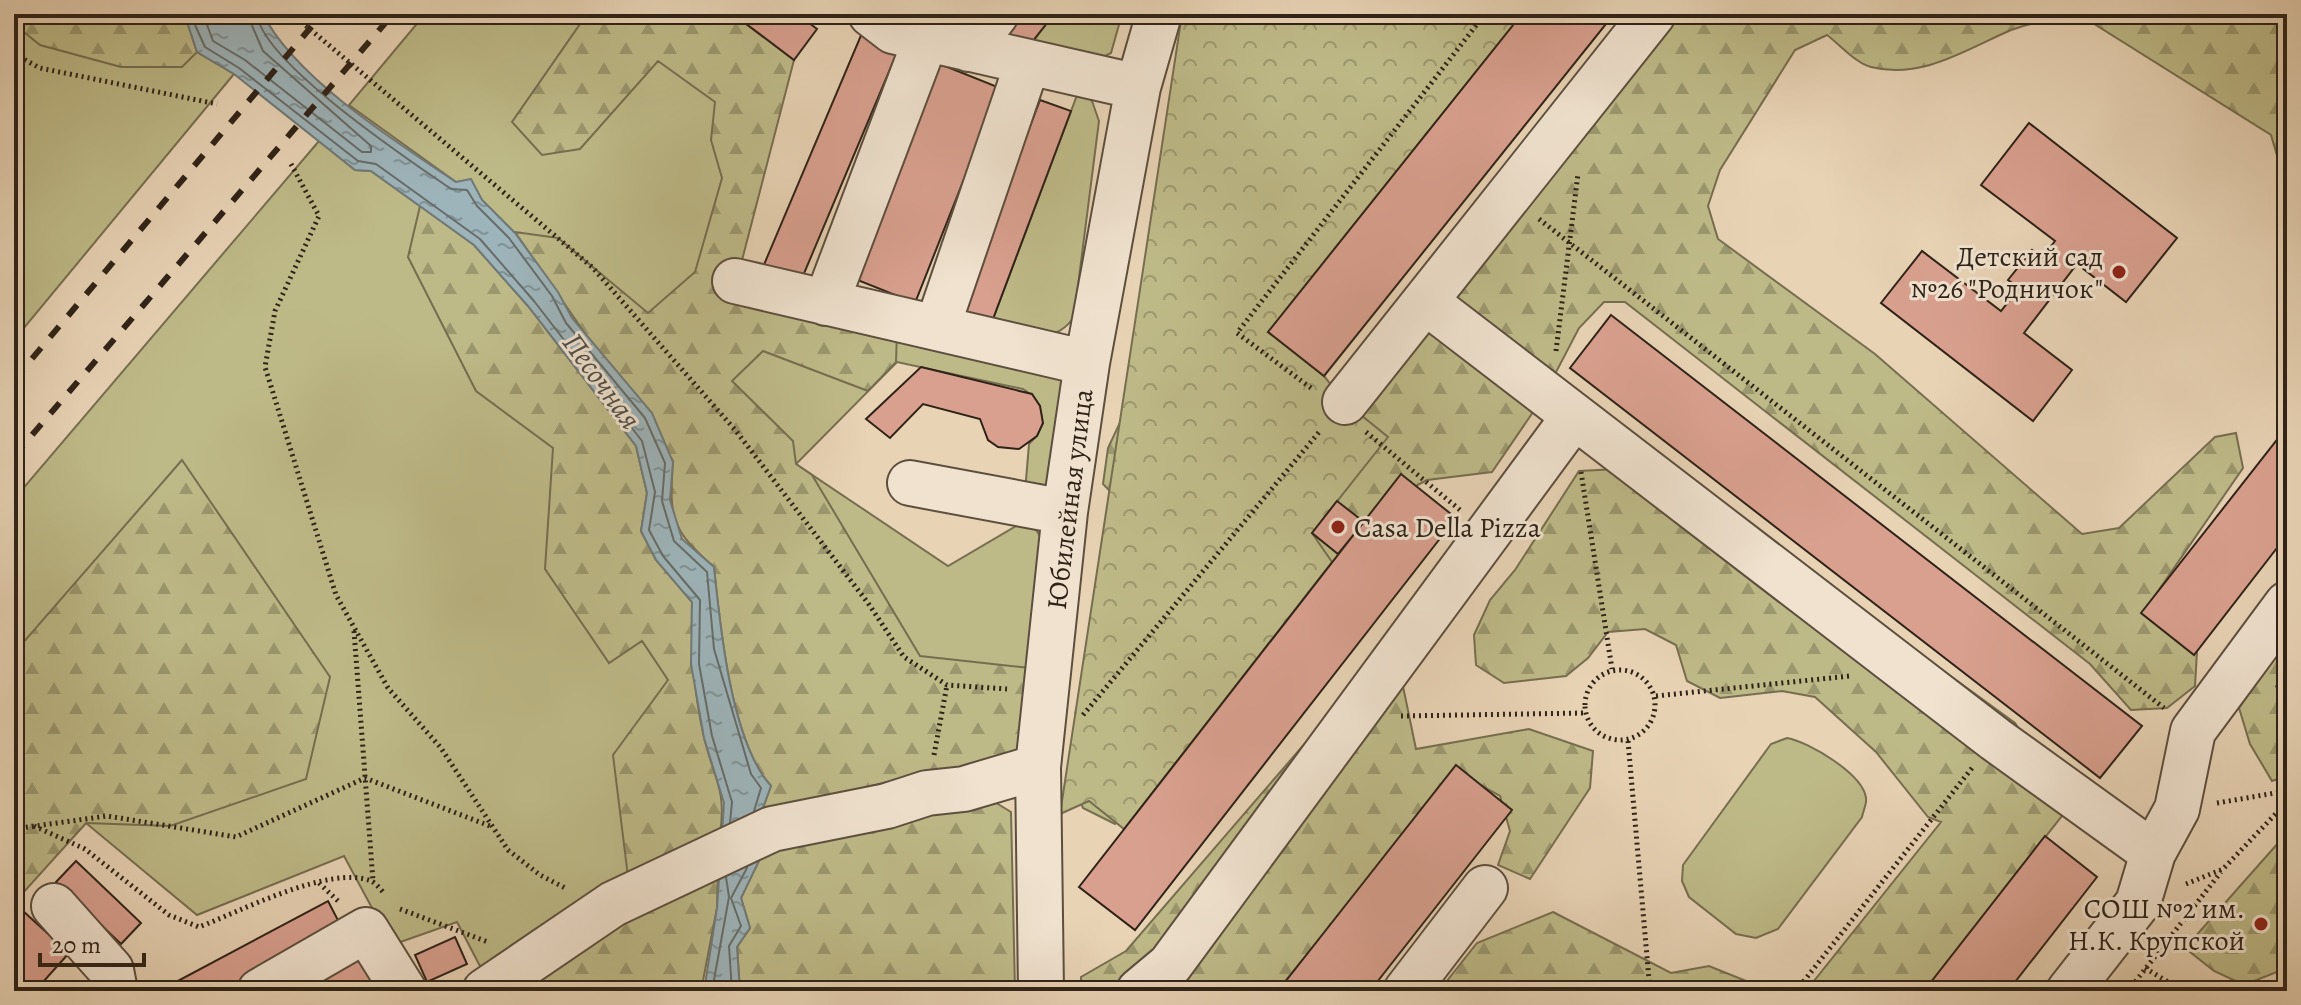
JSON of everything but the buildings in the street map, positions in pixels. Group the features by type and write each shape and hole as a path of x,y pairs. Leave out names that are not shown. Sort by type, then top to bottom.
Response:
{"street":[{"path":"969,49 996,14"},
{"name":"Юбилейная улица","path":"1041,991 1038,767 1065,512 1087,363 1138,87 1159,14"},
{"path":"1345,402 1653,14"},
{"path":"826,303 899,25 969,49 1138,87"},
{"path":"937,328 1028,62"},
{"path":"735,281 1087,363"},
{"path":"1426,302 1905,671 2153,853"},
{"path":"1139,991 1170,965 1353,717 1561,409"},
{"path":"910,483 1065,512"},
{"path":"2069,991 2138,903 2153,853 2177,809 2193,731 2287,604"},
{"path":"485,991 613,904 772,829 887,806 927,793 964,789 1038,767"},
{"path":"1406,991 1485,888"},
{"path":"54,906 111,970 115,991"},
{"path":"260,991 366,930 404,991"}],"path":[{"path":"292,14 592,267 736,431 868,603 904,657 947,685 1046,692"},
{"path":"1237,333 1485,14"},
{"path":"14,54 40,68 217,104"},
{"path":"291,164 319,216 275,311 265,367 336,595 388,688 441,748 508,850 540,875 584,897 613,904"},
{"path":"1579,169 1569,243 1561,409 1612,669"},
{"path":"1510,196 2193,731"},
{"path":"1078,721 1345,402"},
{"path":"354,626 373,881 401,911 535,958"},
{"path":"1612,669 1639,673 1656,696 1652,722 1628,741 1601,736 1584,713 1589,685 1612,669"},
{"path":"1656,696 1905,671"},
{"path":"927,793 947,685"},
{"path":"1353,717 1584,713"},
{"path":"1796,991 1995,739"},
{"path":"1628,741 1650,991"},
{"path":"14,829 107,816 236,837 365,778 491,826"},
{"path":"2177,809 2287,791"},
{"path":"2128,991 2223,869 2287,802"},
{"path":"34,826 85,849 169,915 199,927 319,882 347,878 373,881"},
{"path":"2138,903 2223,869"},
{"path":"2145,968 2183,991"}],"green space":[{"path":"14,14 175,14 197,52 234,74 14,340"},
{"path":"14,14 175,14 187,21 197,52 182,67 121,67 40,45 14,24"},
{"path":"425,14 733,14 735,281 1058,370 1064,385 1047,487 1025,492 1029,444 1041,423 1040,408 1030,394 1023,389 897,362 796,464 948,566 1023,522 1037,531 1045,545 1018,760 887,782 761,813 515,233 482,200 471,180 456,182 349,105"},
{"path":"587,14 733,14 794,60 734,291 897,330 896,362 868,391 763,351 732,381 793,441 796,464 812,475 920,656 1030,668 1018,760 887,782 761,813 771,786 757,766 737,713 724,651 714,567 689,543 676,522 672,497 673,461 515,232 558,238 648,313 695,272 722,178 711,140 715,102 658,61 580,149 542,155 512,122"},
{"path":"1054,14 1122,14 1111,53 1089,64 1028,48"},
{"path":"1182,14 1522,14 1268,332 1324,376 1345,402 1388,437 1312,533 1332,562 1124,829 1089,801 1060,814"},
{"path":"1669,14 2277,14 2287,32 2287,190 2271,135 2083,17 2020,27 1944,60 1908,69 1890,70 1866,65 1827,35 1795,50 1720,170 1708,206 1718,239 1875,354 2082,534 2119,528 2215,437 2236,433 2243,468 2154,597 2197,651 2195,686 2167,708 2131,710 2090,664 1625,302 1604,302 1579,328 1542,399 1492,472 1427,480 1399,495 1115,824 1083,808 1069,776 1076,709 1137,623 1145,528 1103,484 1108,448 1139,382 1353,404"},
{"path":"1079,90 1092,101 1099,121 1074,317 1066,327 1047,335 1036,336 990,327"},
{"path":"319,141 355,170 371,171 474,245 606,411 720,833 482,970 457,922 392,945 344,856 197,915 86,823 14,901 14,499"},
{"path":"420,206 474,245 528,306 636,446 647,493 641,531 656,560 692,602 695,686 700,720 722,805 720,833 629,885 613,755 668,680 642,641 609,663 545,569 553,448 476,391 408,257"},
{"path":"182,460 330,677 306,779 170,826 86,823 14,903 14,653"},
{"path":"1618,469 1772,546 2015,723 2045,768 2065,812 1924,991 1806,991 1941,822 1928,817 1876,752 1815,697 1782,691 1720,698 1687,681 1676,645 1645,629 1608,632 1588,658 1566,676 1504,683 1476,665 1474,635 1490,600 1515,570 1579,471"},
{"path":"2287,639 2287,776 2272,781 2250,744 2239,708"},
{"path":"1375,662 1399,667 1416,749 1529,729 1593,751 1590,788 1530,879 1498,865 1510,831 1500,796 1457,772 1277,991 1081,991 1081,977 1126,951"},
{"path":"1787,738 1821,752 1855,779 1866,798 1862,817 1778,929 1756,938 1736,934 1689,897 1682,881 1683,865 1771,744"},
{"path":"993,801 1011,812 1015,991 941,991 943,983 871,981 872,991 740,991 737,947 750,928 741,898 767,844"},
{"name":"СОШ №2 им. Н.К. Крупской","path":"2287,833 2287,962 2282,970 2244,985 2214,971 2185,948"},
{"path":"718,864 717,908 701,991 517,991 670,888"},
{"path":"1553,912 1671,973 1709,966 1771,991 1439,991 1477,943"}],"water":[{"name":"Песочная","path":"175,14 263,14 298,62 349,107 456,182 471,179 482,200 515,233 558,292 572,318 652,413 673,462 670,500 682,539 714,567 724,651 737,713 757,766 771,786 761,813 767,844 741,898 750,928 737,947 740,991 704,991 717,908 724,803 704,738 691,664 692,602 656,560 641,531 647,493 636,446 528,306 474,245 371,171 355,170 234,74 197,52 187,22"}],"railway":[{"path":"14,380 322,14"},
{"path":"14,456 393,14"}],"place":[{"name":"Детский сад №26 \"Родничок\"","path":"2119,272"},
{"name":"Casa Della Pizza","path":"1338,527"},
{"name":"СОШ №2 им. Н.К. Крупской","path":"2261,924"}]}
